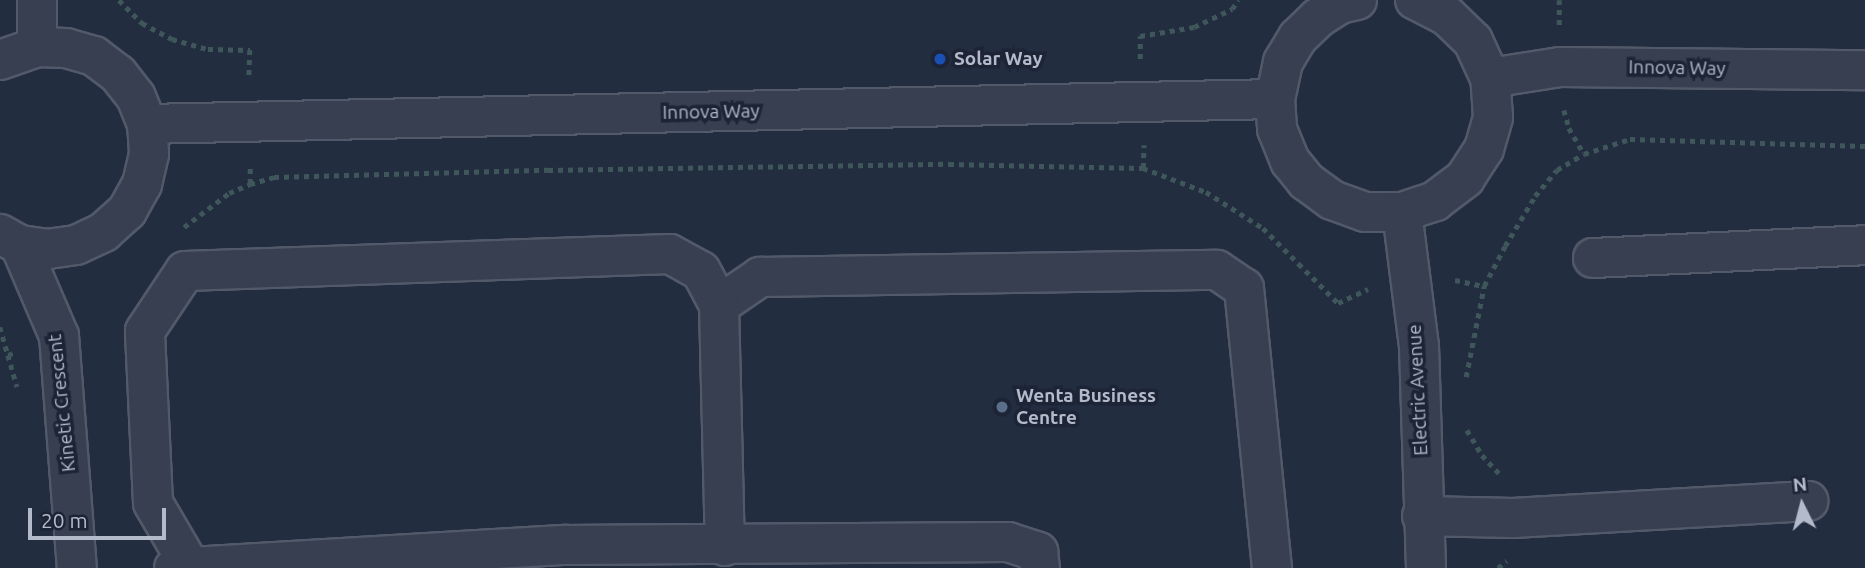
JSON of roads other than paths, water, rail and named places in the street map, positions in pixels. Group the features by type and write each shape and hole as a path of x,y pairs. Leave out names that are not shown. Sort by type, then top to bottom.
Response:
{"street":[{"path":"37,0 37,47"},
{"path":"1357,0 1340,4 1318,18 1298,37 1283,62 1275,99 1277,129 1290,161 1306,181 1332,200 1364,212 1402,212 1435,201 1465,178 1483,149 1493,117 1490,78 1473,41 1447,16 1415,0"},
{"path":"0,60 37,47 66,48 94,56 118,74 136,97 147,124 149,154 142,184 127,211 104,232 76,245 48,249 10,239"},
{"name":"Innova Way","path":"1490,78 1560,67 1865,70"},
{"name":"Innova Way","path":"147,124 1275,99"},
{"name":"Electric Avenue","path":"1402,212 1419,346 1422,516 1426,568"},
{"name":"Kinetic Crescent","path":"10,239 59,336 77,568"},
{"path":"1592,258 1865,245"},
{"path":"725,546 719,305 701,271 670,254 185,271 145,331 153,503 185,567 567,557 725,546 1008,542 1038,552 1040,568"},
{"path":"719,305 760,277 1217,270 1244,288 1272,568"},
{"path":"1422,516 1513,518 1809,501"}],"place":[{"name":"Solar Way","path":"940,59"},
{"name":"Wenta Business Centre","path":"1002,407"}]}
